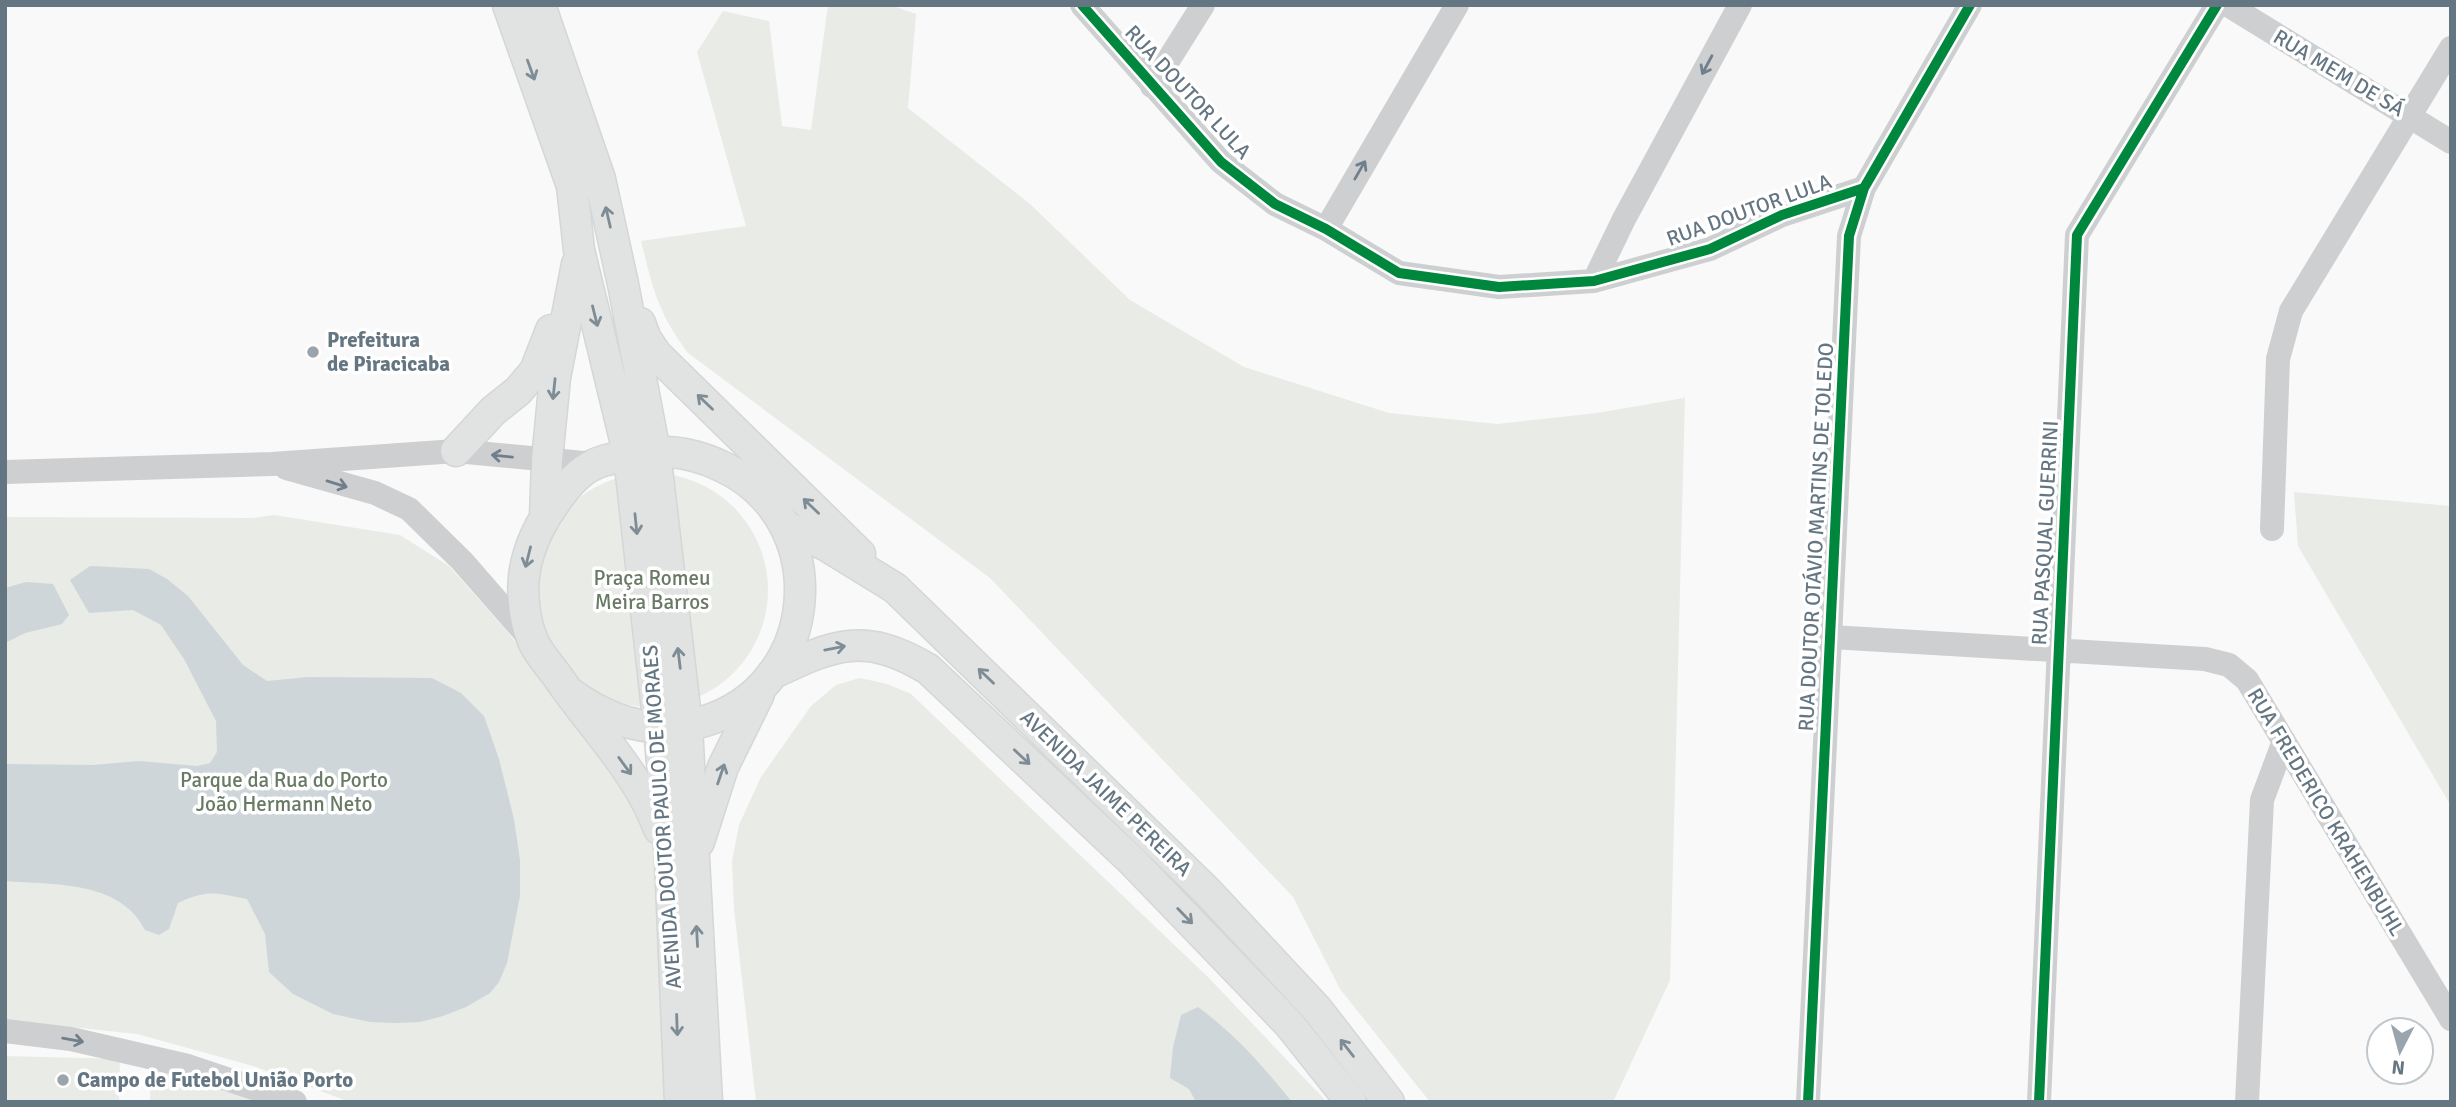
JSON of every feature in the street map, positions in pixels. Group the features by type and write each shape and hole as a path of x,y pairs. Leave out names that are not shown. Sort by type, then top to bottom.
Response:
{"main road":[{"name":"AVENIDA DOUTOR PAULO DE MORAES","path":"508,5 572,186 579,250 642,454"},
{"name":"AVENIDA DOUTOR PAULO DE MORAES","path":"540,5 600,179 624,284 673,727 681,861 707,1102"},
{"path":"456,451 535,371 579,250"},
{"path":"545,517 555,378 579,250"},
{"path":"624,284 646,339 657,355 895,588"},
{"path":"681,861 723,767 791,640 801,602 795,550 754,449"},
{"path":"681,861 646,796 534,642 524,600 524,578 531,547 545,517 580,472 594,464 642,454 667,452 707,460 732,471 754,487 779,516"},
{"name":"AVENIDA JAIME PEREIRA","path":"779,516 895,588 1206,890 1317,1009 1389,1102"},
{"name":"AVENIDA JAIME PEREIRA","path":"768,679 828,649 854,645 882,648 906,655 928,669 1132,861 1289,1024 1352,1102"},
{"path":"569,692 588,707 611,718 634,725 673,727 729,711 768,679"},
{"name":"AVENIDA DOUTOR PAULO DE MORAES","path":"680,1102 681,861"}],"street":[{"name":"RUA DOUTOR LULA","path":"1082,5 1221,162 1275,204 1326,229 1399,273 1499,287 1594,281 1710,250 1782,215 1864,188"},
{"path":"1152,86 1203,5"},
{"path":"1326,229 1457,5"},
{"path":"1594,281 1624,219 1740,5"},
{"name":"RUA DOUTOR OTÁVIO MARTINS DE TOLEDO","path":"1808,1102 1849,236 1864,188 1970,5"},
{"name":"RUA PASQUAL GUERRINI","path":"2039,1102 2077,235 2217,5"},
{"name":"RUA MEM DE SÁ","path":"2228,5 2451,142"},
{"path":"2272,530 2278,359 2291,311 2451,48"},
{"path":"5,472 272,464 456,451 594,464"},
{"path":"272,464 374,494 409,509 462,561 534,642"},
{"name":"RUA FREDERICO KRAHENBUHL","path":"1830,637 2205,659 2229,665 2247,680 2451,1019"},
{"path":"2247,1102 2262,800 2284,741"},
{"path":"5,1031 71,1039 188,1066 295,1102"}],"green space":[{"path":"828,5 890,5 916,14 908,108 1030,204 1130,300 1244,367 1389,413 1497,424 1597,413 1684,398 1685,395 1670,980 1613,1102 1430,1102 1340,989 1293,897 990,578 688,353 663,313 641,241 746,226 697,52 723,11 769,21 782,126 811,130"},
{"name":"Praça Romeu Meira Barros","path":"651,473 696,482 716,493 741,516 759,545 768,590 759,635 748,655 725,680 696,698 651,707 606,698 586,687 561,664 543,635 534,590 543,545 554,525 577,500 606,482"},
{"path":"2294,492 2451,506 2451,806 2298,546"},
{"name":"Parque da Rua do Porto João Hermann Neto","path":"274,515 400,535 449,566 507,631 545,683 637,797 657,853 680,1102 350,1102 253,1066 137,1034 5,1020 5,517 253,518"},
{"path":"860,678 887,684 911,694 1208,977 1327,1102 756,1102 734,909 732,861 739,825 761,777 811,706 836,685"},
{"name":"Campo de Futebol União Porto","path":"5,1056 120,1059 119,1102 5,1102"},
{"path":"151,1062 278,1102 150,1102"}],"shaded area":[{"path":"90,566 149,569 167,579 188,596 243,665 267,681 308,677 432,678 461,693 484,716 499,759 514,819 520,860 520,896 507,963 499,982 490,993 466,1007 420,1022 370,1022 333,1014 293,994 269,972 265,934 247,899 205,894 178,903 169,929 159,935 145,930 134,914 119,902 102,894 64,885 5,881 5,764 93,765 139,761 197,766 210,763 217,752 216,721 184,659 161,625 133,610 89,613 70,580"},
{"path":"26,582 53,584 69,615 62,624 25,633 5,643 5,588"},
{"path":"1198,1007 1248,1051 1292,1102 1196,1102 1189,1089 1170,1078 1173,1047 1181,1015"}],"cycle path":[{"path":"1082,5 1221,162 1275,204 1326,229 1399,273 1499,287 1594,281 1710,249 1782,215 1864,188"},
{"path":"1808,1102 1849,236 1864,188 1970,5"},
{"path":"2039,1102 2077,235 2217,5"}],"place":[{"name":"Prefeitura de Piracicaba","path":"313,352"},
{"name":"Campo de Futebol União Porto","path":"63,1080"}]}
